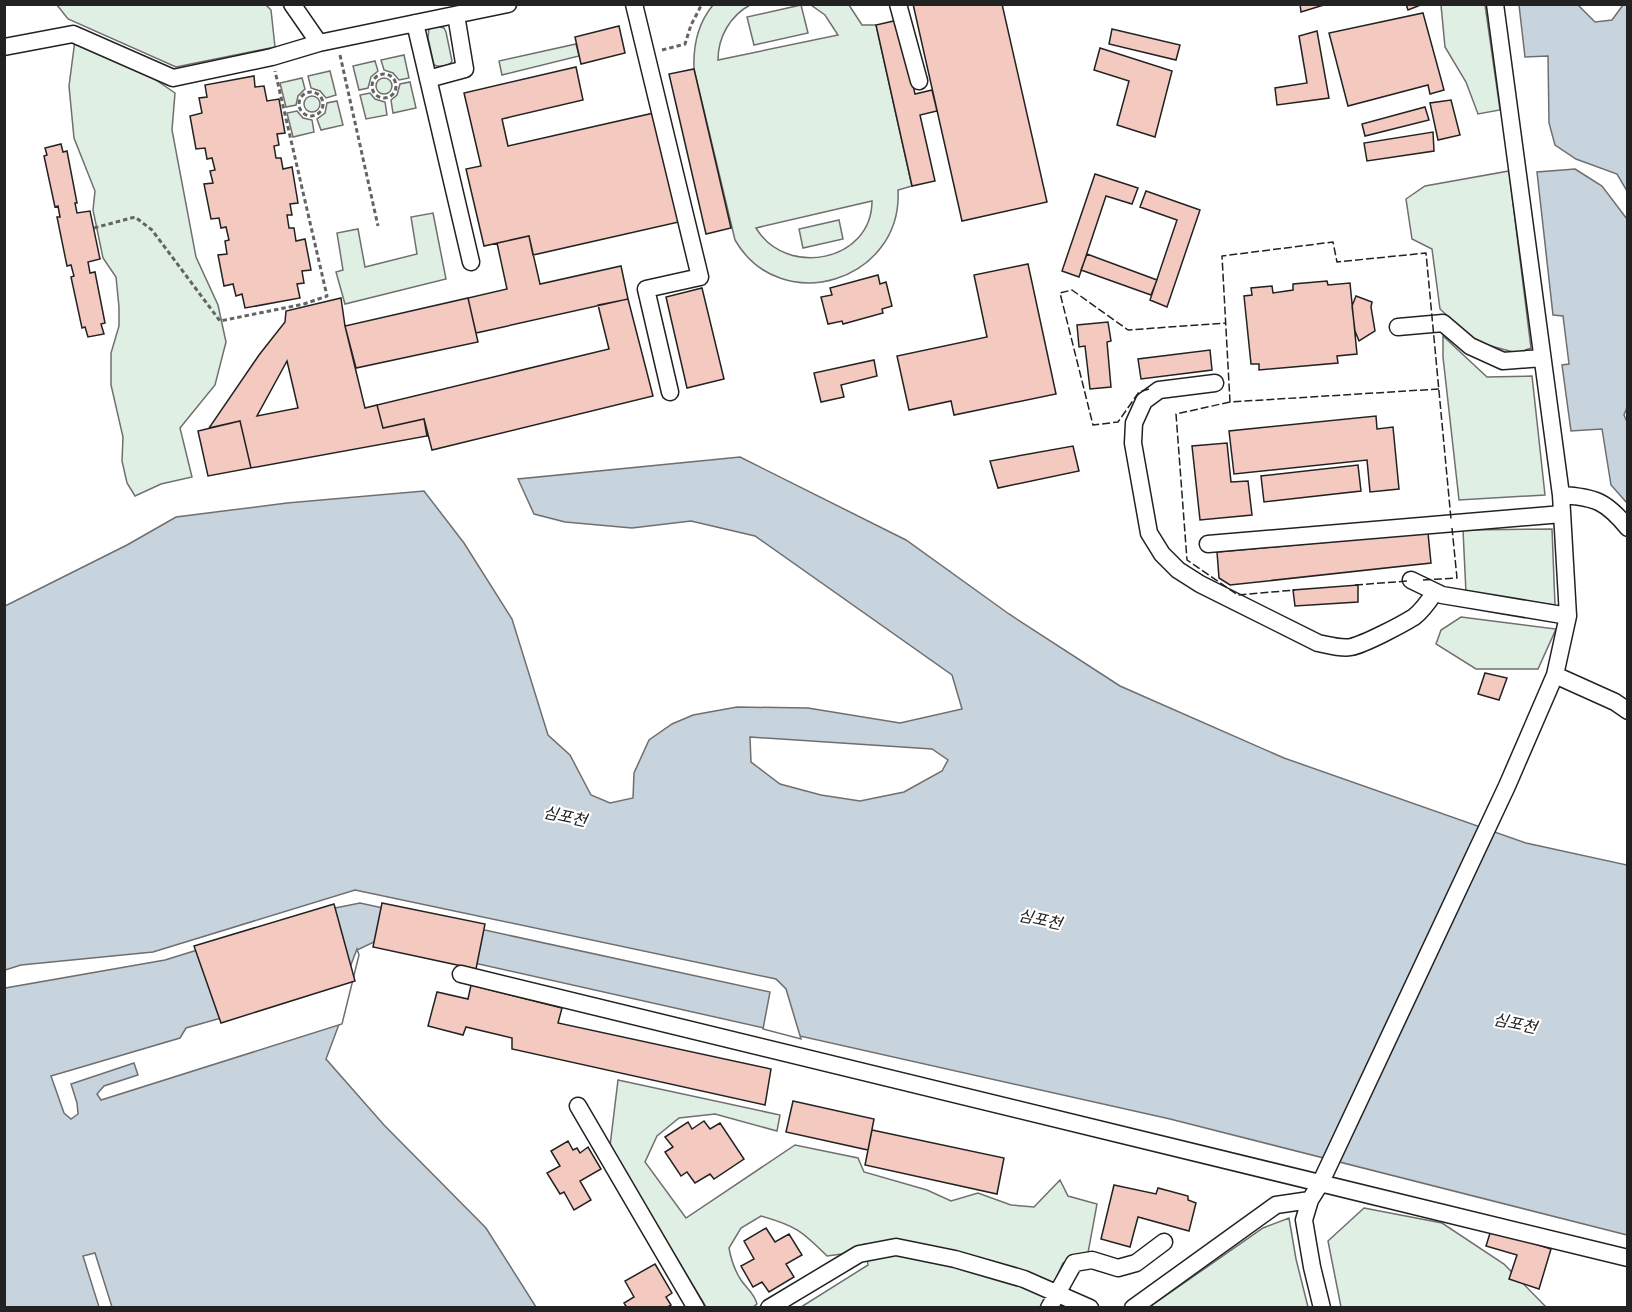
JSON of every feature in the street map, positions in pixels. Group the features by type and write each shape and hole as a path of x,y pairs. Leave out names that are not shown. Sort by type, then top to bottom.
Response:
{"street":[{"path":"292,4 319,43"},
{"path":"4,47 73,34 172,78 272,57 319,43 508,4"},
{"path":"634,4 700,277 646,289 670,392"},
{"path":"898,4 919,81"},
{"path":"1322,1308 1304,1220 1310,1200 1320,1184 1507,786 1555,675 1568,616 1561,495 1495,4"},
{"path":"428,80 465,69 456,15"},
{"path":"415,23 471,261"},
{"path":"1398,327 1443,323 1470,346 1503,361 1542,358"},
{"path":"1215,383 1160,390 1144,401 1134,423 1133,443 1149,533 1162,554 1178,570 1200,584 1318,643 1336,647 1351,647 1370,640 1413,617 1423,609 1435,592"},
{"path":"1561,495 1588,497 1613,510 1628,528"},
{"path":"1208,544 1562,514"},
{"path":"1411,580 1442,595 1568,616"},
{"path":"1555,675 1615,702 1628,711"},
{"path":"461,974 1628,1258"},
{"path":"578,1106 696,1308"},
{"path":"1133,1308 1276,1205 1310,1200"},
{"path":"1053,1300 1074,1263 1092,1260 1118,1268 1136,1263 1164,1242"},
{"path":"770,1308 859,1254 896,1247 955,1259 1013,1275 1053,1300 1090,1308"}],"path":[{"path":"646,55 685,44 691,25 702,4"},
{"path":"94,228 135,218 152,230 220,321 304,304 327,296 272,57"},
{"path":"342,60 378,226"},
{"path":"389,75 395,81 396,89 391,96 381,98 374,93 373,82 378,76 389,75"},
{"path":"307,93 315,93 322,98 323,108 317,115 309,116 301,109 300,101 307,93"}],"green space":[{"path":"57,5 266,5 271,10 275,47 176,67 68,19"},
{"path":"713,5 750,5 726,28 720,43 718,60 838,35 825,15 811,5 849,5 862,25 876,25 912,186 898,190 894,222 881,247 861,267 836,279 808,283 781,278 755,264 735,240 694,69 694,51 708,12","holes":["872,201 868,222 858,238 843,250 825,256 806,258 787,253 770,244 756,228"]},
{"path":"801,5 808,33 754,45 747,17"},
{"path":"1441,5 1485,5 1500,110 1478,114 1466,82 1445,47"},
{"path":"436,26 444,28 446,32 452,61 441,66 434,65 428,38 429,28"},
{"path":"75,40 137,67 175,93 172,130 196,257 218,305 226,342 215,385 180,428 192,477 161,484 135,496 127,483 122,461 123,437 111,385 111,353 119,326 116,277 103,258 93,210 95,191 74,138 69,86"},
{"path":"576,44 579,56 502,75 499,61"},
{"path":"404,55 409,78 399,80 393,73 384,70 381,60"},
{"path":"375,61 378,71 371,77 368,88 359,90 353,66"},
{"path":"330,71 336,95 326,98 320,91 311,88 308,76"},
{"path":"302,78 305,89 298,96 296,105 286,107 280,83"},
{"path":"381,78 387,78 392,86 390,92 381,94 376,89 376,83"},
{"path":"410,82 416,108 393,113 391,100 397,95 400,84"},
{"path":"370,93 375,99 385,102 387,115 366,119 360,95"},
{"path":"309,96 315,96 320,104 318,110 309,112 304,107 304,101"},
{"path":"337,101 343,125 321,130 317,119 325,113 327,103"},
{"path":"297,111 303,118 312,120 314,132 293,137 287,113"},
{"path":"1509,171 1531,348 1517,353 1476,342 1440,309 1432,249 1412,239 1406,199 1425,186"},
{"path":"433,213 446,279 345,304 336,272 343,270 337,233 358,229 365,267 417,254 411,217"},
{"path":"839,220 843,239 803,248 799,229"},
{"path":"1443,336 1487,377 1532,376 1545,495 1459,500 1443,357"},
{"path":"1552,529 1555,605 1466,593 1463,530"},
{"path":"1461,617 1556,629 1538,669 1476,669 1436,644 1441,630"},
{"path":"618,1080 780,1115 777,1131 715,1114 679,1118 657,1136 645,1162 686,1218 795,1145 858,1158 864,1172 927,1190 951,1201 978,1193 1011,1205 1034,1207 1060,1180 1068,1196 1097,1204 1088,1253 1063,1263 1043,1307 801,1307 868,1265 865,1244 842,1254 827,1256 798,1230 761,1216 741,1228 729,1248 737,1273 757,1304 753,1307 706,1307 610,1146"},
{"path":"1364,1208 1442,1223 1504,1264 1546,1307 1341,1307 1328,1241"},
{"path":"1289,1218 1308,1307 1148,1308 1263,1228"}],"water":[{"path":"1519,5 1578,5 1595,22 1612,20 1623,5 1627,5 1627,191 1617,174 1576,159 1555,145 1549,123 1548,56 1525,57"},
{"path":"1575,169 1602,186 1627,219 1628,405 1624,415 1628,424 1627,503 1611,485 1602,429 1571,431 1562,365 1569,364 1563,316 1553,315 1537,172"},
{"name":"심포천","path":"740,457 906,540 1009,614 1120,686 1284,758 1526,843 1627,865 1627,1235 1170,1119 376,941 357,950 344,1011 326,1059 384,1125 486,1228 536,1307 5,1308 5,606 127,545 176,517 287,503 424,491 464,543 512,619 548,735 570,755 591,795 610,803 633,798 634,773 649,740 672,724 693,715 737,707 808,708 900,723 962,709 952,675 755,536 691,521 632,528 565,522 534,514 518,479","holes":["750,737 932,749 948,760 942,771 904,792 860,801 821,795 780,784 751,762"]}],"pier":[{"path":"355,890 776,979 786,989 801,1039 763,1029 770,992 360,903 330,909 165,960 5,988 5,970 21,965 153,952"},
{"path":"357,949 359,955 342,1024 101,1100 97,1094 104,1086 138,1075 134,1063 71,1084 78,1114 71,1119 64,1113 51,1076 180,1038 186,1028 344,983"},
{"path":"95,1253 112,1307 99,1307 83,1256"}],"building":[{"path":"913,4 1002,4 1047,202 962,221"},
{"path":"1300,4 1327,4 1301,12"},
{"path":"1406,4 1423,4 1408,10"},
{"path":"1423,13 1444,90 1430,94 1428,85 1348,106 1329,33"},
{"path":"898,20 915,94 932,90 937,111 920,115 935,181 912,186 876,25"},
{"path":"619,26 625,53 581,64 575,37"},
{"path":"1112,29 1180,45 1176,60 1109,44"},
{"path":"1317,31 1329,98 1277,105 1275,88 1307,83 1299,36"},
{"path":"1100,48 1172,71 1155,137 1117,125 1129,81 1094,70"},
{"path":"576,67 583,100 502,119 508,146 667,110 692,219 533,255 529,236 484,246 466,169 481,166 464,93"},
{"path":"694,69 731,228 706,234 669,74"},
{"path":"254,76 255,87 264,86 267,101 279,99 285,133 277,134 279,145 274,146 276,158 281,158 283,169 292,167 298,203 290,204 292,215 287,215 289,228 294,228 296,241 305,239 311,270 302,271 304,283 297,284 300,298 245,308 242,294 236,296 233,284 224,286 218,255 227,254 225,241 229,240 226,227 221,228 219,218 211,219 204,184 213,183 210,171 215,170 212,158 207,159 205,148 196,149 190,116 202,113 199,98 207,97 205,85"},
{"path":"1451,100 1460,135 1438,140 1430,103"},
{"path":"1425,107 1429,120 1365,136 1362,124"},
{"path":"1433,132 1434,151 1367,161 1364,143"},
{"path":"61,144 63,152 67,151 77,213 90,211 100,259 88,262 90,273 95,272 105,323 101,324 104,334 88,337 85,327 82,328 71,277 74,276 71,265 67,266 57,217 60,217 58,206 55,207 44,156 47,155 45,148"},
{"path":"1095,174 1138,188 1132,204 1106,196 1079,277 1062,271"},
{"path":"1146,191 1200,210 1167,307 1150,300 1177,220 1140,207"},
{"path":"529,236 540,284 621,266 628,299 476,333 468,298 507,289 497,243"},
{"path":"1087,254 1157,280 1151,295 1081,270"},
{"path":"1028,264 1056,394 954,415 951,401 909,410 897,356 987,337 974,275"},
{"path":"878,275 880,284 886,282 892,306 882,309 883,313 843,324 842,321 828,324 821,297 832,295 830,288"},
{"path":"1327,281 1328,285 1350,283 1357,354 1337,356 1338,363 1259,370 1259,364 1251,364 1244,296 1252,295 1251,288 1272,286 1273,293 1293,290 1293,284"},
{"path":"702,288 724,379 687,388 666,297"},
{"path":"1356,296 1372,302 1375,331 1359,341 1355,331 1352,306"},
{"path":"341,298 345,326 365,408 377,405 383,428 424,419 427,436 251,468 240,421 209,428 259,355 285,322 286,311","holes":["287,361 298,408 257,416"]},
{"path":"468,298 478,342 356,368 345,326"},
{"path":"628,299 653,396 432,450 424,419 383,428 377,405 609,349 598,305"},
{"path":"1108,322 1111,341 1107,342 1111,387 1090,389 1085,346 1079,347 1077,325"},
{"path":"1210,350 1212,370 1141,379 1138,359"},
{"path":"874,360 877,376 841,385 844,397 821,402 814,373"},
{"path":"1376,416 1377,429 1393,427 1399,489 1370,492 1367,460 1234,474 1229,431"},
{"path":"240,421 251,468 208,476 198,431"},
{"path":"1227,443 1231,482 1248,481 1252,515 1200,520 1192,446"},
{"path":"1073,446 1079,471 998,488 990,461"},
{"path":"1358,465 1361,491 1264,502 1261,476"},
{"path":"1428,533 1431,563 1230,585 1219,578 1217,552"},
{"path":"1358,585 1358,602 1295,606 1293,590"},
{"path":"1485,673 1507,678 1499,700 1478,694"},
{"path":"382,903 485,924 476,969 373,947"},
{"path":"334,904 355,981 221,1023 194,946"},
{"path":"471,985 562,1008 558,1023 771,1069 765,1105 512,1049 512,1038 466,1027 463,1035 428,1026 437,992 468,999"},
{"path":"793,1101 874,1119 868,1150 786,1132"},
{"path":"704,1121 710,1129 720,1123 744,1159 714,1179 710,1174 695,1183 687,1172 681,1176 665,1152 673,1147 665,1137 688,1122 692,1129"},
{"path":"872,1130 1004,1158 997,1194 865,1165"},
{"path":"568,1141 573,1150 577,1148 580,1153 588,1147 601,1169 580,1181 591,1200 574,1210 564,1192 560,1194 547,1173 560,1166 551,1151"},
{"path":"1114,1185 1156,1194 1158,1188 1188,1196 1188,1200 1196,1203 1189,1231 1138,1217 1130,1247 1101,1239"},
{"path":"766,1228 775,1242 789,1234 802,1255 786,1264 794,1277 769,1292 762,1282 753,1287 741,1266 754,1259 744,1241"},
{"path":"1491,1230 1551,1249 1539,1289 1509,1279 1517,1255 1486,1246"},
{"path":"655,1264 672,1293 666,1297 671,1305 666,1308 627,1308 624,1303 634,1297 625,1281"}],"fence":[{"path":"1439,389 1230,402 1222,256 1333,242 1337,262 1426,253 1451,519"},
{"path":"1149,389 1139,392 1118,422 1093,425 1060,293 1072,290 1128,330 1226,323"},
{"path":"1230,402 1176,414 1187,560 1238,595 1295,590"},
{"path":"1423,580 1457,578 1452,528"},
{"path":"1355,585 1408,581"}]}
